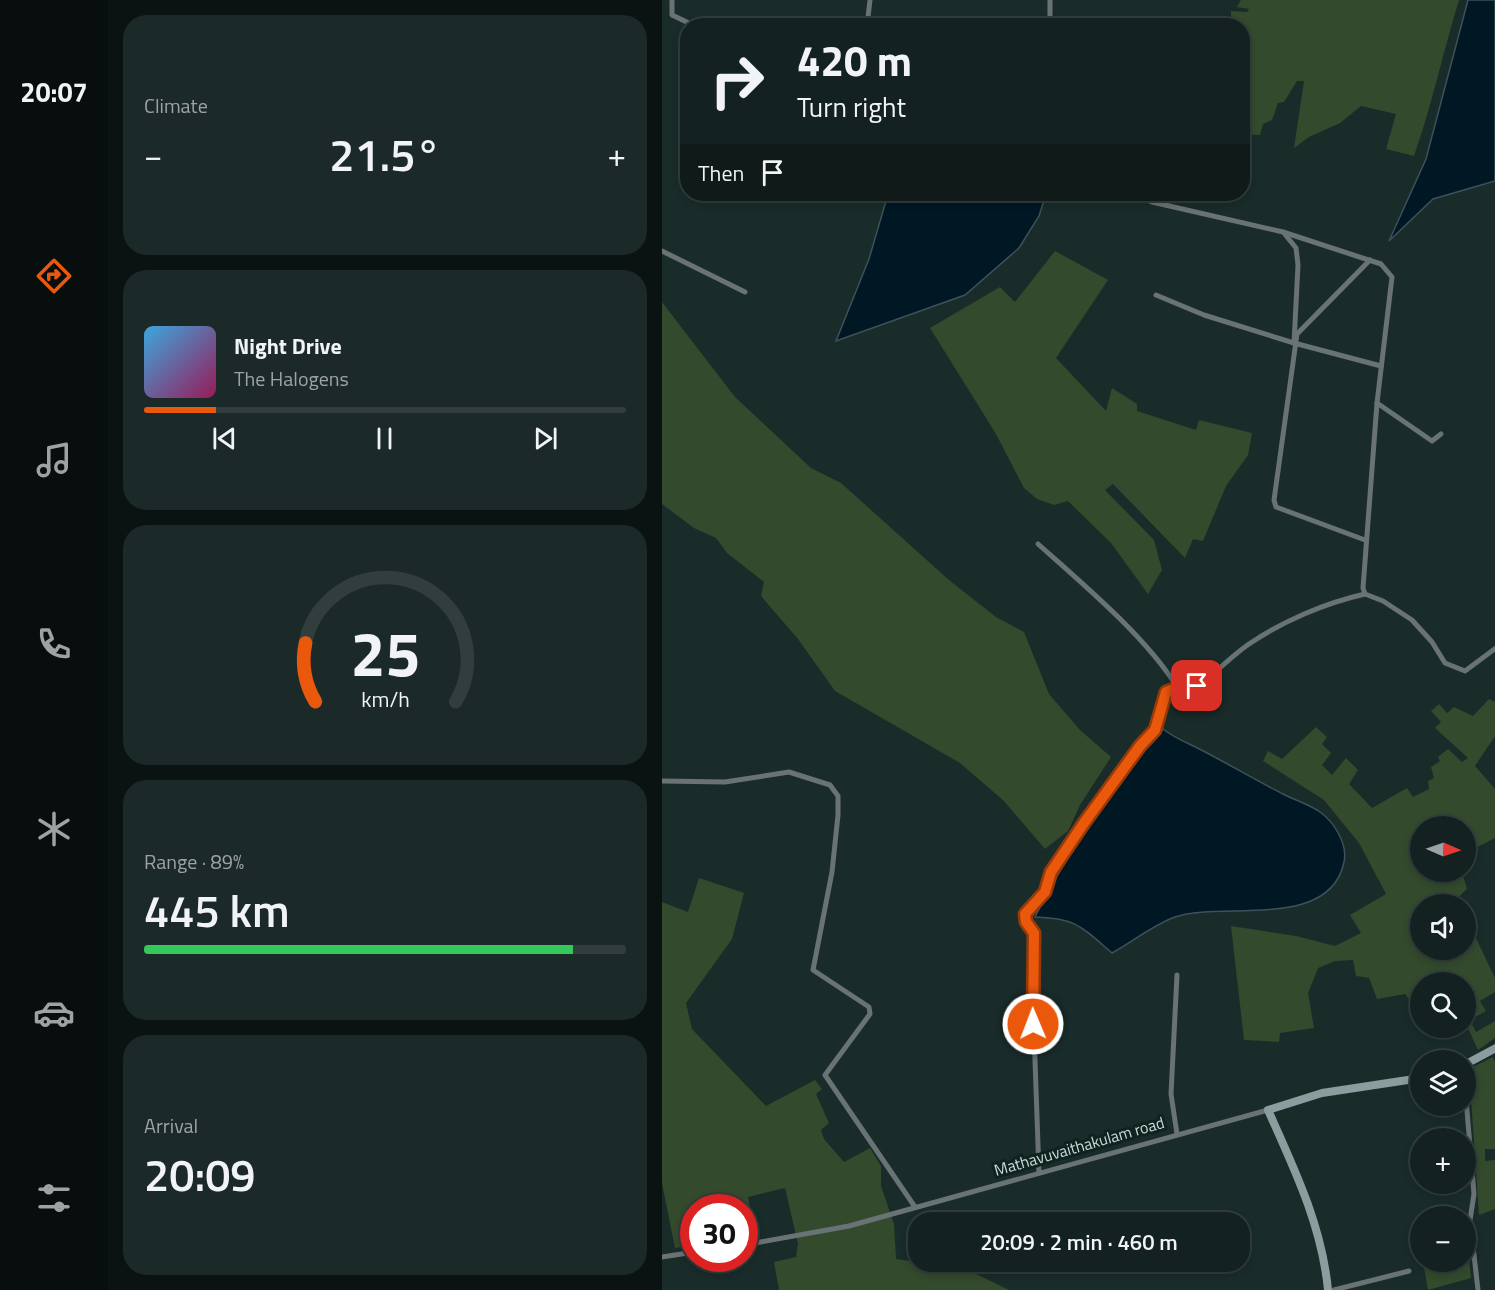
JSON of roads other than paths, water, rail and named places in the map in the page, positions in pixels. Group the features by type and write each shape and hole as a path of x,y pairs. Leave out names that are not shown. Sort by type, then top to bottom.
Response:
{"street":[{"path":"672,0 672,15 680,19"},
{"path":"869,18 870,0"},
{"path":"1050,0 1050,18"},
{"path":"1150,201 1283,232 1381,264 1392,277 1380,366 1365,540 1365,594"},
{"path":"1283,232 1296,248 1298,265 1294,343 1274,500 1276,507 1365,540"},
{"path":"662,251 745,292"},
{"path":"1294,343 1297,334 1370,260"},
{"path":"1156,295 1204,315 1294,343 1380,366"},
{"path":"1377,403 1432,441 1441,434"},
{"path":"1038,544 1077,579 1163,666 1177,687"},
{"path":"1039,1173 1033,1004 1034,933 1026,922 1025,914 1045,892 1051,872 1084,823 1140,746 1155,730 1166,692 1184,684 1197,686 1249,644 1296,619 1342,599 1365,594 1383,601 1412,620 1432,642 1445,663 1465,671 1496,648"},
{"path":"662,781 725,782 789,772 830,785 838,796 832,872 813,970 869,1006 870,1014 825,1076 915,1207"},
{"path":"1177,975 1171,1094 1177,1134"},
{"path":"1476,1059 1496,1048"},
{"name":"Mathavuvaithakulam road","path":"758,1242 849,1226 1322,1093 1410,1080"},
{"path":"1268,1110 1300,1183 1325,1254 1328,1290"},
{"path":"1467,1116 1474,1194 1470,1220 1478,1290"},
{"path":"662,1257 680,1254"},
{"path":"1334,1290 1409,1271"}],"water":[{"path":"1468,0 1495,0 1495,181 1433,199 1389,241 1426,159"},
{"path":"886,201 1044,201 1039,216 1019,248 965,295 836,341 869,259"},
{"path":"1163,729 1325,816 1335,827 1344,848 1344,862 1335,884 1318,897 1297,906 1195,913 1175,917 1112,953 1078,926 1060,919 1035,917 1077,842 1126,773"}]}
